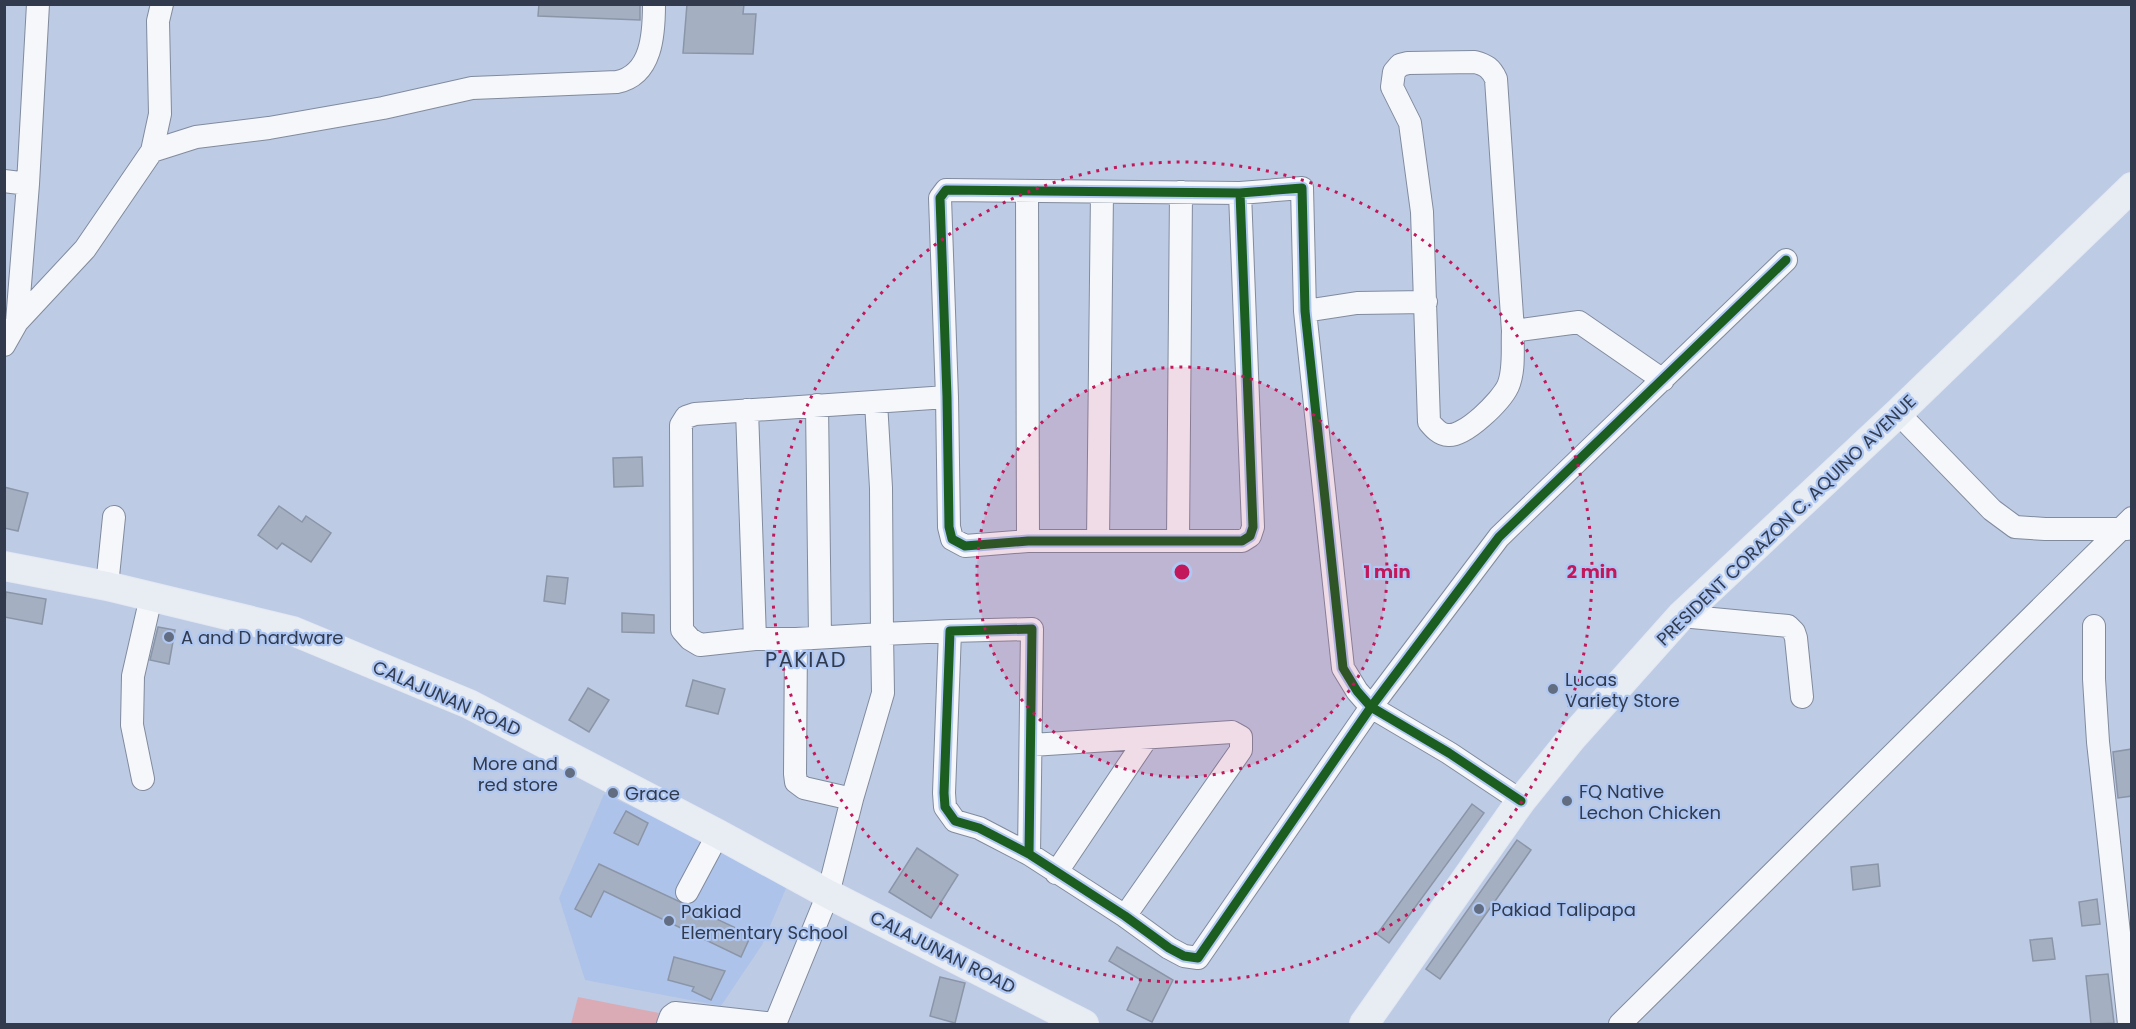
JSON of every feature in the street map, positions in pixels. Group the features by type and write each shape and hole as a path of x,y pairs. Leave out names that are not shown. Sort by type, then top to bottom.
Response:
{"main road":[{"name":"PRESIDENT CORAZON C. AQUINO AVENUE","path":"1364,1024 1521,801 1571,739 1681,616 1898,413 2132,187"},
{"name":"CALAJUNAN ROAD","path":"4,566 107,586 293,631 458,700 718,834 828,894 1084,1024"}],"street":[{"path":"16,322 28,184 38,4"},
{"path":"4,345 16,322 85,249 152,151 159,114 158,21 162,4"},
{"path":"152,151 196,137 270,128 383,108 472,88 629,79 637,74 648,56 654,4"},
{"path":"1474,62 1492,70 1496,79 1513,331 1512,365 1508,387 1492,406 1459,434 1447,435 1437,430 1429,422 1426,302 1422,212 1410,123 1392,87 1394,72 1400,65 1408,63 1474,62"},
{"path":"4,181 28,184"},
{"path":"1240,194 1253,527 1250,536 1242,541 1028,541 965,546 952,539 949,527 940,198 946,190 1240,194 1302,188 1305,311 1342,668 1357,691 1371,706 1449,753 1521,801"},
{"path":"1027,190 1028,541"},
{"path":"1098,540 1102,192"},
{"path":"1178,540 1181,192"},
{"path":"950,631 945,807 955,820 979,828 1029,854 1125,916 1169,948 1184,956 1198,958 1371,706 1499,537 1786,260"},
{"path":"1305,311 1357,303 1426,302"},
{"path":"1513,331 1579,322 1663,380"},
{"path":"947,397 747,410 686,417 681,425 682,630 700,645 755,639 1032,629 1029,854"},
{"path":"668,1024 675,1013 775,1024 828,894 852,799 883,693 881,488 876,402"},
{"path":"817,405 820,637"},
{"path":"747,410 755,639"},
{"path":"1898,413 1992,510 2015,527 2045,529 2128,525"},
{"path":"107,586 114,517"},
{"path":"1620,1024 2128,525"},
{"path":"143,779 132,725 132,676 151,597"},
{"path":"1681,616 1788,626 1796,638 1802,697"},
{"path":"2094,626 2094,679 2098,742 2123,876 2129,1024"},
{"path":"796,639 796,782 804,788 852,799"},
{"path":"1032,745 1232,732 1241,737 1241,750 1125,916"},
{"path":"1056,873 1146,739"},
{"path":"687,892 718,834"}],"shaded area":[{"name":"Pakiad Elementary School","path":"604,794 790,879 762,945 721,1006 585,980 559,898"},
{"path":"578,997 659,1013 656,1024 571,1024"}],"building":[{"path":"539,4 640,4 640,20 538,16"},
{"path":"687,4 744,4 743,14 756,14 753,54 683,53"},
{"path":"642,457 643,486 614,487 613,458"},
{"path":"4,487 28,493 18,531 4,528"},
{"path":"279,506 302,522 306,516 331,533 311,562 282,543 277,549 258,535"},
{"path":"547,576 568,578 565,604 544,601"},
{"path":"6,592 46,599 42,624 4,617"},
{"path":"622,613 654,615 654,633 622,632"},
{"path":"158,627 175,630 169,664 150,660"},
{"path":"693,680 725,689 718,714 686,706"},
{"path":"588,688 609,700 589,732 569,720"},
{"path":"2132,749 2132,796 2118,798 2113,752"},
{"path":"1472,804 1484,813 1389,943 1377,934"},
{"path":"626,811 648,823 638,845 614,833"},
{"name":"Pakiad Talipapa","path":"1517,840 1531,850 1440,979 1426,969"},
{"path":"917,848 958,875 931,918 889,892"},
{"path":"599,864 751,935 741,957 604,891 591,917 575,909"},
{"path":"1878,864 1880,886 1853,890 1851,867"},
{"path":"2097,899 2100,924 2082,926 2079,902"},
{"path":"2052,938 2055,959 2033,961 2030,940"},
{"path":"1117,947 1173,980 1152,1022 1127,1010 1141,980 1109,961"},
{"path":"674,957 725,971 711,1000 692,991 694,987 668,980"},
{"path":"2108,974 2114,1023 2091,1024 2086,976"},
{"path":"940,977 965,983 955,1023 930,1016"}],"cycle path":[{"path":"1240,193 1253,527 1250,536 1242,541 1028,541 965,546 952,539 949,527 940,198 946,190 1240,193 1302,188 1305,311 1343,668 1357,691 1371,707 1449,753 1521,801"},
{"path":"1029,854 1032,629 950,631 944,793 945,807 955,821 979,828 1029,854 1125,916 1169,948 1184,956 1198,958 1371,707 1499,537 1786,260"}],"place":[{"name":"A and D hardware","path":"169,637"},
{"name":"Lucas Variety Store","path":"1553,689"},
{"name":"More and red store","path":"570,773"},
{"name":"Grace","path":"613,793"},
{"name":"FQ Native Lechon Chicken","path":"1567,801"},
{"name":"Pakiad Talipapa","path":"1479,909"},
{"name":"Pakiad Elementary School","path":"669,921"}],"district":[{"name":"PAKIAD","path":"806,659"}]}
